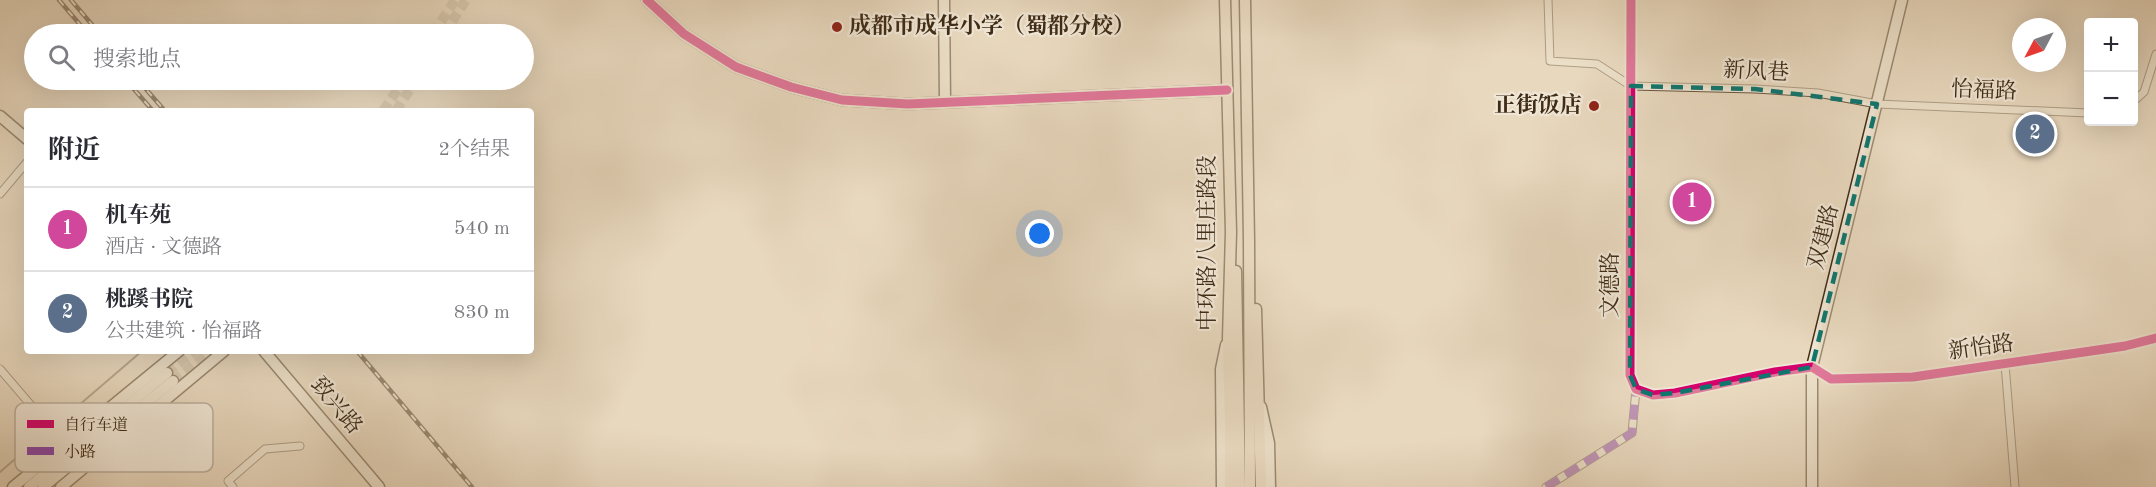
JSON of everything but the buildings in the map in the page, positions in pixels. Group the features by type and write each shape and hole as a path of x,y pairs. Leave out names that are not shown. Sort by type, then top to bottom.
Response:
{"main road":[{"name":"中环路八里庄路段","path":"1225,0 1231,232 1228,339 1250,487"},
{"name":"中环路八里庄路段","path":"1230,487 1239,423 1249,240 1245,0"},
{"path":"1231,232 1236,270 1240,487"},
{"path":"1249,240 1255,298 1260,400 1261,487"}],"street":[{"path":"647,0 684,34 736,67 791,87 842,100 908,104 1227,90"},
{"path":"944,0 945,102"},
{"path":"1548,0 1550,61 1597,64 1632,86"},
{"name":"文德路","path":"1546,487 1632,433 1636,389 1630,375 1631,0"},
{"name":"双建路","path":"1812,487 1812,368 1902,0"},
{"path":"2138,97 2144,92 2156,54"},
{"name":"新风巷","path":"1632,86 1818,93 1877,104"},
{"name":"怡福路","path":"1877,104 2084,113"},
{"path":"0,116 24,136"},
{"path":"0,194 24,166"},
{"name":"新怡路","path":"1812,368 1831,379 1913,377 2125,346 2156,338"},
{"path":"1222,487 1221,369 1228,339"},
{"path":"144,403 170,377 178,354"},
{"path":"130,403 170,377 218,354"},
{"name":"致兴路","path":"267,354 379,487"},
{"path":"2005,364 2015,487"},
{"path":"1636,389 1653,395 1675,393 1775,372 1812,368"},
{"path":"0,369 29,403"},
{"path":"137,403 170,377"},
{"path":"140,403 170,377"},
{"path":"1260,400 1269,443 1270,487"},
{"path":"221,487 230,484 266,449 300,446"},
{"path":"13,487 32,472"},
{"path":"29,487 48,472"},
{"path":"43,487 60,472"},
{"path":"61,487 76,472"}],"highlighted area":[{"path":"1631,86 1755,89 1877,104 1812,367 1675,393 1653,395 1636,389 1630,375"}],"waterway":[{"path":"81,403 139,354"},
{"path":"0,472 15,459"}],"tunnel":[{"path":"439,24 455,0"},
{"path":"450,24 466,0"},
{"path":"385,108 397,90"},
{"path":"398,108 410,90"},
{"path":"167,373 190,354"},
{"path":"173,381 207,354"}],"railway":[{"path":"59,0 79,24"},
{"path":"71,0 91,24"},
{"path":"135,90 150,108"},
{"path":"147,90 162,108"},
{"path":"360,354 472,487"}],"marked path":[{"path":"1546,487 1632,433 1636,389"}],"cycle path":[{"path":"647,0 684,34 736,67 791,87 842,100 908,104 1227,90"},
{"path":"1631,0 1630,375 1636,389 1653,395 1675,393 1775,372 1812,367 1831,379 1913,377 2125,346 2156,338"}],"place":[{"name":"成都市成华小学（蜀都分校）","path":"837,27"},
{"name":"正街饭店","path":"1594,106"},
{"name":"桃蹊书院","path":"2035,134"},
{"name":"机车苑","path":"1692,202"}]}
